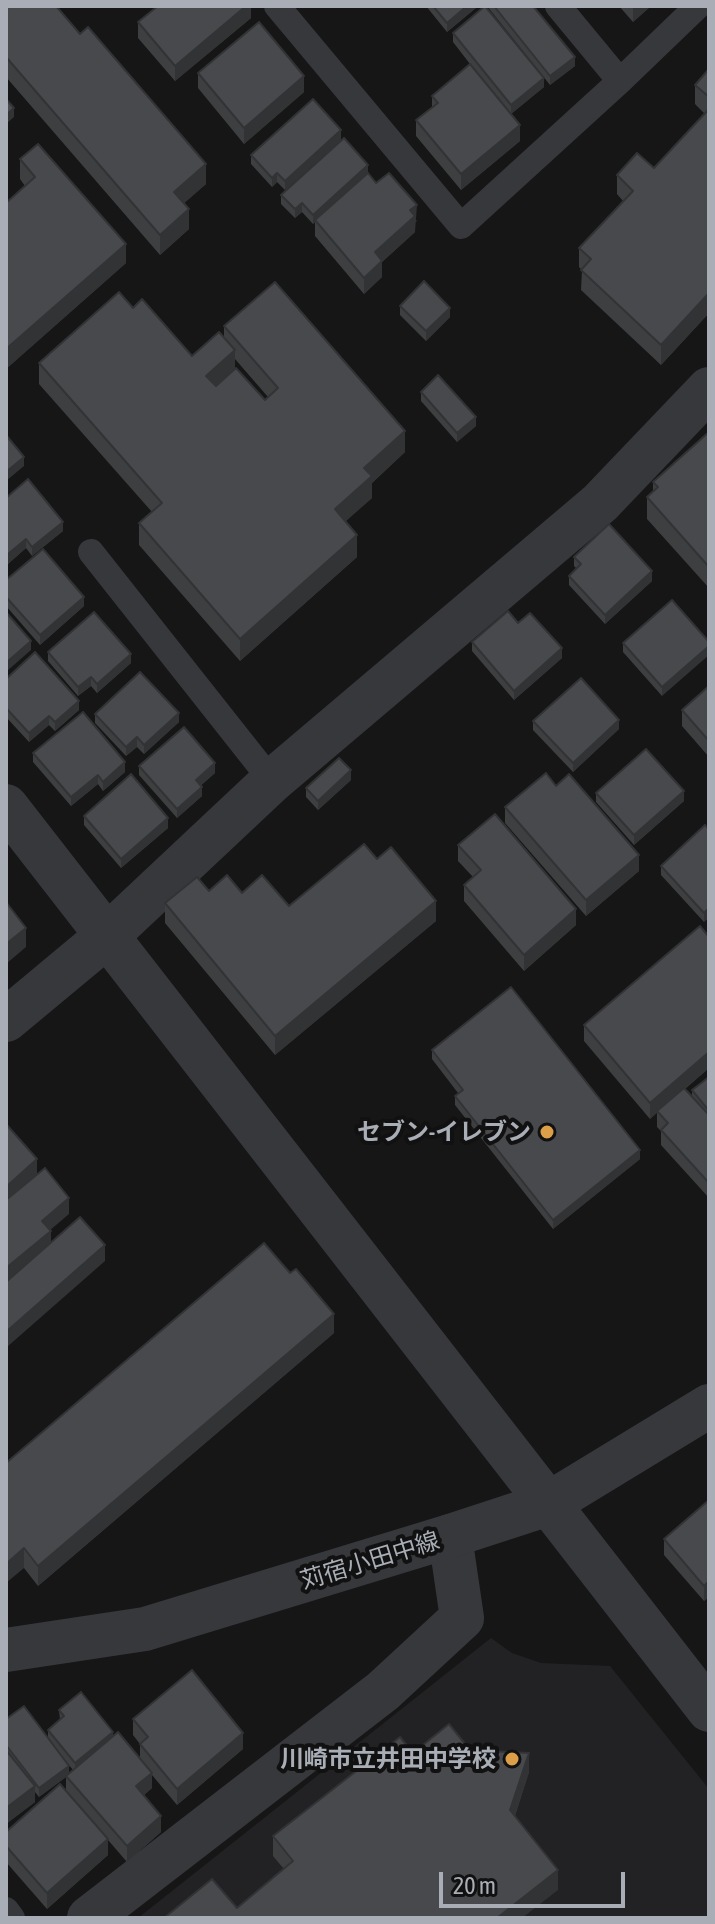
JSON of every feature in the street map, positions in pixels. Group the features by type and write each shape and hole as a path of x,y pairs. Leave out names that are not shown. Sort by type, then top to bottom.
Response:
{"street":[{"path":"6,1020 107,936 272,781 600,503 709,389"},
{"path":"6,806 709,1710"},
{"name":"苅宿小田中線","path":"6,1650 145,1629 548,1504 709,1406"},
{"path":"89,1918 383,1691 462,1618 450,1536"}],"lane":[{"path":"277,6 461,226 698,6"},
{"path":"558,6 620,81"},
{"path":"91,552 272,781"},
{"path":"6,1910 12,1918"}],"shaded area":[{"name":"川崎市立井田中学校","path":"491,1638 512,1653 541,1663 610,1666 709,1789 709,1918 138,1918"}],"building":[{"path":"6,6 56,6 80,34 88,27 206,164 174,192 189,209 160,235 6,57"},
{"path":"158,6 246,6 175,66 138,22"},
{"path":"433,6 467,6 447,23"},
{"path":"485,6 544,78 511,105 453,33"},
{"path":"494,6 533,6 575,57 550,76"},
{"path":"259,22 304,76 244,128 198,73"},
{"path":"470,64 520,125 461,174 416,120 438,103 432,96"},
{"path":"709,69 709,97 695,85"},
{"path":"6,99 14,108 6,115"},
{"path":"313,99 341,130 285,181 277,173 272,178 251,155"},
{"path":"709,109 709,293 661,345 581,270 591,259 579,248 633,191 617,175 637,153 654,168"},
{"path":"344,138 368,165 313,215 302,203 295,209 281,195"},
{"path":"38,144 126,244 6,349 6,203 35,177 20,159"},
{"path":"368,173 376,183 389,173 417,205 410,210 415,216 375,252 382,261 364,278 315,220"},
{"path":"424,281 450,308 426,331 400,306"},
{"path":"275,282 405,431 364,468 372,476 335,509 357,535 240,639 139,523 162,503 39,363 119,292 133,308 142,299 192,356 219,332 235,350 206,376 216,386 236,368 265,400 278,388 224,326"},
{"path":"438,375 476,417 457,433 421,392"},
{"path":"709,432 709,567 647,497 658,487 653,482"},
{"path":"6,435 24,457 6,472"},
{"path":"28,479 63,522 32,547 26,539 8,554 6,498"},
{"path":"609,524 652,571 605,615 569,576 581,564 574,557"},
{"path":"43,549 84,597 40,635 6,597 6,580"},
{"path":"672,600 709,642 709,646 662,687 623,643"},
{"path":"508,611 518,623 530,613 562,648 514,691 472,642"},
{"path":"6,612 31,641 7,662 6,660"},
{"path":"94,612 131,654 97,684 91,677 78,687 48,652"},
{"path":"35,652 79,701 55,722 49,716 29,733 6,708 6,679"},
{"path":"140,672 179,713 144,745 137,737 126,747 95,714"},
{"path":"581,678 619,720 573,763 533,721"},
{"path":"709,686 709,741 682,710"},
{"path":"83,712 125,762 103,782 98,775 71,797 33,753"},
{"path":"184,727 215,763 196,780 202,787 177,809 139,766"},
{"path":"646,749 684,791 634,835 596,793"},
{"path":"339,758 351,770 318,801 306,788"},
{"path":"546,773 556,786 569,774 639,855 586,900 505,807"},
{"path":"131,774 168,818 121,859 84,816"},
{"path":"495,814 576,909 524,955 464,885 481,870 458,845"},
{"path":"705,825 709,830 709,908 704,913 661,866"},
{"path":"364,844 377,859 391,847 436,901 275,1036 165,903 197,877 209,891 227,875 242,893 262,875 289,906"},
{"path":"6,902 26,928 6,944"},
{"path":"700,926 709,937 709,1052 650,1103 584,1025"},
{"name":"セブン-イレブン","path":"511,987 640,1150 553,1220 455,1096 463,1090 432,1050"},
{"path":"709,1077 709,1111 692,1090"},
{"path":"684,1088 709,1115 709,1183 661,1130 668,1123 657,1111"},
{"path":"6,1124 37,1159 6,1187"},
{"path":"45,1168 69,1198 42,1221 51,1231 6,1268 6,1200"},
{"path":"80,1217 105,1245 7,1331 6,1282"},
{"path":"264,1243 290,1273 296,1269 334,1314 38,1566 24,1548 6,1564 6,1463"},
{"path":"709,1500 709,1581 704,1586 664,1539"},
{"path":"192,1670 243,1733 177,1789 140,1744 148,1737 133,1719"},
{"path":"81,1692 113,1732 75,1763 48,1730 64,1716 59,1710"},
{"path":"24,1706 69,1766 39,1788 6,1745 6,1719"},
{"path":"449,1724 470,1750 529,1753 510,1810 558,1870 497,1918 164,1918 212,1879 237,1908 293,1861 273,1836 400,1737 413,1753"},
{"path":"118,1732 152,1773 136,1786 161,1816 127,1846 66,1776"},
{"path":"6,1750 35,1786 6,1808"},
{"path":"60,1784 108,1839 47,1893 6,1846 6,1832"}],"place":[{"name":"セブン-イレブン","path":"547,1132"},
{"name":"川崎市立井田中学校","path":"512,1759"}]}
